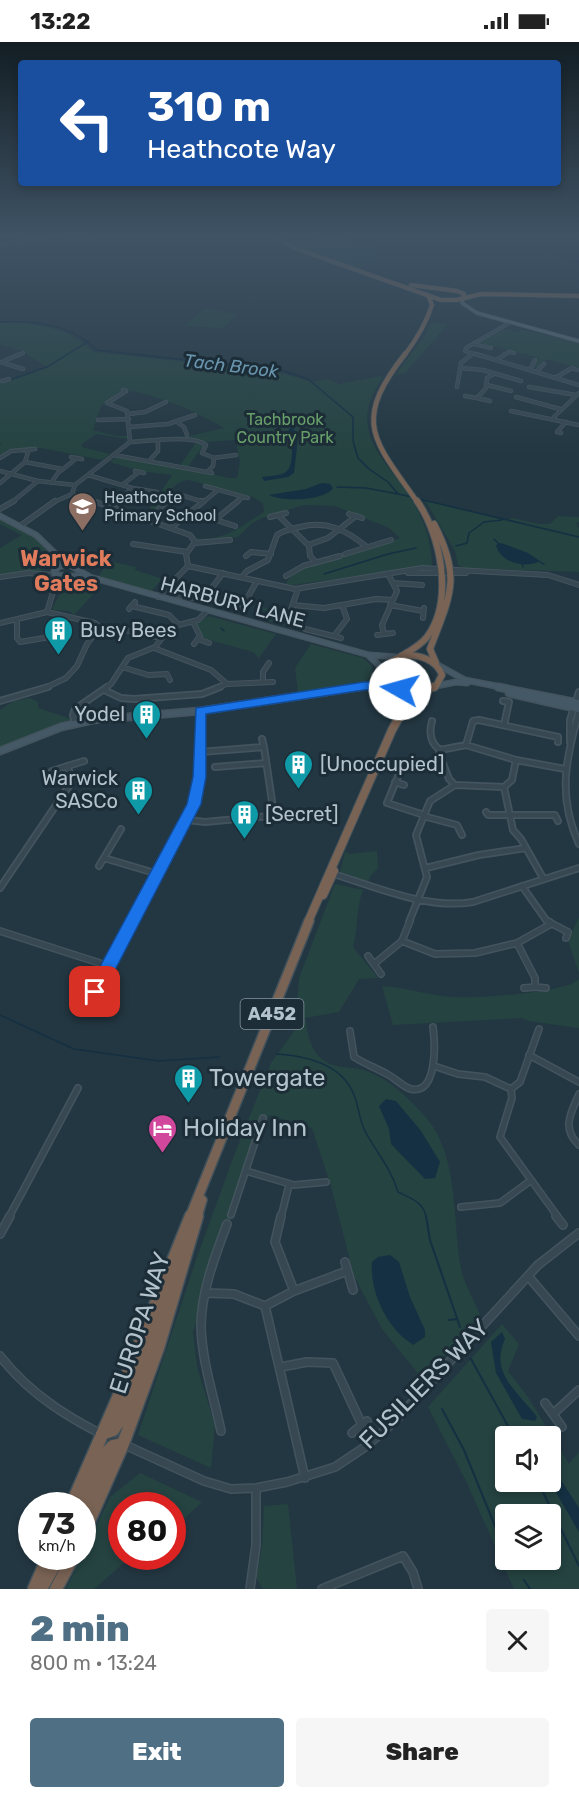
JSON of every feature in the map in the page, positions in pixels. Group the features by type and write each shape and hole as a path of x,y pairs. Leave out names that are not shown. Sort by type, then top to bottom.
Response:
{"highway":[{"path":"425,514 434,523 447,571 449,603 430,649 442,675 434,687 416,691 399,688 387,679 384,671 389,662 426,641 436,618 447,571 425,514 380,448 373,425 374,409 383,383 419,336 430,310"},
{"path":"399,657 417,656 437,664"},
{"name":"EUROPA WAY","path":"390,735 410,706 434,687"},
{"name":"EUROPA WAY","path":"78,1492 106,1436 322,885 390,735 407,703 406,696 399,688"},
{"name":"EUROPA WAY","path":"314,909 333,874 348,830"},
{"name":"EUROPA WAY","path":"96,1505 123,1444 168,1322 184,1262 230,1120"},
{"path":"106,1436 122,1417 184,1262"},
{"path":"89,1492 106,1453 112,1446 123,1444"},
{"path":"34,1589 42,1570"},
{"path":"41,1589 52,1570"},
{"path":"56,1589 66,1570"}],"main road":[{"path":"467,310 507,324 579,341"},
{"path":"471,310 507,324"}],"street":[{"path":"507,324 464,350 471,355 496,360 579,385"},
{"path":"472,344 491,348"},
{"path":"496,360 507,351 514,353"},
{"path":"1,362 23,353"},
{"path":"456,387 460,368 471,355"},
{"path":"530,370 535,360"},
{"path":"1,362 21,370 28,367"},
{"path":"539,372 544,364"},
{"path":"555,378 570,367 577,370"},
{"path":"460,368 521,381"},
{"path":"477,398 487,385 487,378 494,374"},
{"path":"487,385 512,391"},
{"path":"529,387 578,394"},
{"path":"126,390 107,403 121,407 129,414 145,412 166,402"},
{"path":"554,417 578,394"},
{"path":"465,396 490,401"},
{"path":"515,397 560,409"},
{"path":"571,399 579,401"},
{"path":"512,413 554,417 579,425"},
{"path":"129,414 130,442"},
{"path":"130,427 177,422 195,415"},
{"path":"98,420 129,420"},
{"path":"177,422 184,427 187,435"},
{"path":"557,432 566,422"},
{"path":"72,494 75,485 130,442 189,439 206,444 202,453 213,458 236,455"},
{"path":"150,460 158,451 158,441"},
{"path":"0,483 25,462 28,449"},
{"path":"0,458 9,451 35,449"},
{"path":"114,455 210,472 214,465 213,458"},
{"path":"51,483 62,469 80,459 71,457"},
{"path":"25,462 62,469"},
{"path":"0,471 38,481 75,485"},
{"path":"122,485 140,472"},
{"path":"88,475 132,488 157,492"},
{"path":"0,508 18,499 38,481"},
{"path":"205,486 246,497 215,520"},
{"path":"110,508 125,497 132,488"},
{"path":"171,528 218,490"},
{"path":"21,526 56,499 72,494 190,535 195,543"},
{"path":"178,494 203,502"},
{"path":"148,520 165,503"},
{"path":"191,512 234,526"},
{"path":"270,517 286,513"},
{"path":"349,514 362,518"},
{"path":"278,515 308,545 310,556 316,562"},
{"path":"0,516 21,526 43,541 56,556 67,564 56,572 0,577"},
{"path":"308,545 325,540 356,516"},
{"path":"242,577 248,570 264,564 271,554 276,536 292,528 318,522 352,534 367,547"},
{"path":"158,597 188,566 188,552 195,543 230,540"},
{"path":"345,554 391,540"},
{"path":"222,541 225,546"},
{"path":"133,544 188,552"},
{"path":"246,556 251,552 271,554"},
{"path":"56,556 56,572 60,582"},
{"path":"286,576 288,573 316,562 340,556"},
{"name":"HARBURY LANE","path":"67,564 75,566 90,577"},
{"path":"188,566 298,589 395,573 447,571 548,575 579,585"},
{"path":"47,612 50,600 60,582 78,569"},
{"name":"HARBURY LANE","path":"56,572 90,577 369,655 399,657"},
{"path":"202,601 223,573"},
{"path":"384,634 382,625 397,591 388,574"},
{"path":"252,606 242,607 257,580"},
{"path":"393,583 422,585"},
{"path":"298,589 292,607 324,608 379,598 393,600"},
{"path":"176,595 232,605"},
{"path":"216,613 222,604"},
{"path":"390,605 423,609 423,618"},
{"path":"132,606 169,615 178,624"},
{"path":"334,636 347,619 342,606"},
{"path":"75,723 73,712 75,709 114,681 130,657 154,648 169,628 201,618 208,610"},
{"path":"0,623 47,612 95,623 99,627 111,627 162,638"},
{"path":"17,620 17,638 20,642 62,634"},
{"path":"193,621 199,634 194,644"},
{"path":"0,701 48,687 66,678 77,666 87,644 99,627"},
{"path":"305,629 341,638"},
{"path":"377,635 393,633"},
{"path":"198,639 209,643"},
{"path":"154,648 168,656 213,670 227,684"},
{"name":"HARBURY LANE","path":"369,655 384,671"},
{"path":"263,682 264,671 269,663"},
{"path":"437,664 465,680 577,706"},
{"path":"122,667 148,677 167,674 170,680"},
{"path":"264,671 272,673"},
{"path":"364,686 379,680 384,671"},
{"path":"104,690 121,698 134,699 202,694 227,684 273,682"},
{"path":"434,687 463,682 577,706"},
{"path":"0,751 75,723 200,711 364,686 399,688"},
{"path":"579,692 565,769 564,803 579,844"},
{"path":"503,701 516,704"},
{"path":"504,725 509,702"},
{"path":"95,992 187,820 198,793 200,711"},
{"path":"432,721 429,729 434,746 440,750 466,745 516,760 565,769"},
{"path":"466,745 473,721 504,725 558,738"},
{"path":"421,730 429,729"},
{"path":"262,739 274,815"},
{"path":"200,752 264,747"},
{"path":"440,750 438,753 448,778 454,785"},
{"path":"374,964 402,941 427,877 416,835 430,801 454,785 502,787 512,780 516,760"},
{"path":"52,771 84,761"},
{"path":"215,767 266,763"},
{"path":"0,888 69,786 72,778 67,766"},
{"path":"399,774 387,800 389,805 457,825 462,835"},
{"path":"395,782 404,785"},
{"path":"502,787 513,830 521,839 543,878"},
{"path":"486,814 508,816 555,812 558,821"},
{"path":"187,820 205,822 302,813"},
{"path":"99,866 121,829"},
{"path":"426,868 446,865 470,856 526,848"},
{"path":"104,858 158,874"},
{"path":"333,874 418,899 454,905 473,902 579,868"},
{"path":"522,886 539,913 551,924 567,935 570,925"},
{"path":"402,941 435,954 455,955 486,951 517,943 551,924"},
{"path":"0,931 109,966"},
{"path":"517,943 535,978 535,987"},
{"path":"368,956 381,974"},
{"path":"524,988 546,988"},
{"path":"350,1031 354,1057 395,1078 409,1088 416,1089 423,1086 434,1066 436,1049 433,1028"},
{"path":"511,1089 520,1082 539,1029"},
{"path":"529,1055 579,1082"},
{"path":"434,1066 458,1074 485,1077 511,1089"},
{"path":"0,1234 78,1088"},
{"path":"511,1089 512,1098 500,1137 530,1182 563,1225"},
{"path":"579,1094 566,1126 569,1137 579,1144"},
{"path":"231,1215 263,1118"},
{"path":"246,1172 302,1187 326,1182"},
{"path":"461,1207 500,1203 530,1182"},
{"path":"289,1185 275,1242 294,1291"},
{"path":"221,1431 201,1327 203,1303 212,1267 227,1224"},
{"name":"FUSILIERS WAY","path":"0,1356 17,1377 38,1397 64,1415 218,1486 231,1489 256,1488 305,1478 335,1467 380,1435 528,1276 548,1256 579,1233"},
{"path":"345,1262 353,1290"},
{"path":"207,1293 234,1294 265,1306 294,1291 347,1271"},
{"path":"528,1276 579,1336"},
{"path":"265,1306 305,1478"},
{"path":"281,1367 301,1362 309,1364 327,1361 333,1363 364,1423 352,1433"},
{"path":"554,1414 579,1390"},
{"path":"545,1403 562,1427"},
{"path":"249,1589 256,1545 256,1488"},
{"path":"322,1589 337,1581 404,1556 413,1572 418,1589"}],"green space":[{"path":"202,310 237,314 223,328 184,326"},
{"name":"Tachbrook Country Park","path":"23,322 53,329 78,339 94,352 274,371 312,382 328,379 339,384 383,377 372,397 367,415 369,431 374,445 404,488 421,519 429,542 432,566 286,584 293,575 320,561 400,538 389,528 335,506 304,505 262,518 251,524 238,537 200,542 196,538 215,538 240,527 264,512 263,504 253,497 189,480 177,484 166,494 149,517 140,514 149,510 172,475 139,471 110,462 118,456 179,467 197,441 188,438 133,441 133,439 190,436 224,428 200,415 150,395 123,389 101,406 93,430 116,436 129,436 128,439 96,434 82,444 82,447 110,454 102,460 41,448 10,449 0,455 2,444 0,443 0,383 47,367 21,351 0,345 0,323","holes":["236,440 240,462 237,478 187,468 206,442"]},
{"path":"431,322 448,324 405,373 395,375 425,336"},
{"path":"502,328 518,332 521,329 579,343 579,368 546,359 541,367 533,368 539,358 470,341 488,337"},
{"path":"425,500 509,520 512,518 538,524 550,524 558,516 579,517 579,522 576,523 579,529 579,572 464,568 458,565 455,551"},
{"path":"0,518 35,537 52,557 52,567 40,571 0,575 0,548 22,535 0,524"},
{"path":"109,561 136,567 135,570 166,580 161,580 151,592 97,578"},
{"path":"79,578 101,586 74,615 69,611 54,610 52,608 67,582"},
{"path":"259,605 264,608 289,611 287,621 304,623 303,630 265,620 269,612 256,608"},
{"path":"209,616 276,634 259,658 253,652 202,638 197,623"},
{"path":"311,644 363,658 372,666 371,676 355,685 298,693 295,668"},
{"path":"405,663 421,666 429,672 426,683 412,685 397,678 397,668"},
{"path":"30,698 38,702 38,708 72,719 0,748 0,710 14,701"},
{"path":"377,851 378,868 368,882 340,872 345,852 350,854"},
{"path":"335,884 363,890 353,947 378,978 359,979 339,1012 305,1018 311,1043 319,1056 333,1065 356,1068 377,1075 405,1096 435,1130 449,1167 462,1274 480,1315 422,1382 416,1371 382,1329 354,1276 331,1186 312,1128 269,1115 228,1225 193,1332 197,1367 215,1425 211,1468 138,1435 197,1257 235,1153 271,1063 295,1030 299,978"},
{"path":"579,917 579,973 568,941"},
{"path":"579,979 579,1028 522,1018 393,1025 382,986 442,996 478,997 557,988"},
{"path":"502,1324 519,1344 508,1371 546,1426 495,1426 495,1492 561,1492 561,1451 569,1464 579,1452 579,1589 514,1589 506,1570 561,1570 561,1504 495,1504 495,1546 466,1481 428,1407"},
{"path":"140,1473 181,1492 116,1492"},
{"path":"186,1495 202,1502 186,1517"},
{"path":"108,1501 108,1570 116,1570 94,1589 66,1589 75,1570 96,1570 96,1526"},
{"path":"288,1504 297,1589 262,1588 256,1577 262,1547 264,1506"}],"water":[{"path":"289,413 300,419 294,429 298,438 294,473 288,477 264,481 262,477 275,476 287,471 291,463 291,441 288,432 293,420 287,415"},
{"path":"322,483 330,484 333,488 313,498 283,499 269,495 306,489"},
{"path":"501,543 528,553 540,561 528,564 514,563 498,551 496,545"},
{"path":"386,1099 396,1101 421,1131 440,1162 435,1178 425,1179 391,1144 389,1129 379,1106"},
{"path":"390,1255 399,1262 410,1297 425,1330 425,1337 413,1345 390,1322 374,1289 372,1262 378,1257"},
{"path":"502,1332 505,1339 501,1351 503,1372 514,1390 537,1417 535,1421 522,1419 496,1373 491,1342"},
{"path":"561,1480 579,1508 579,1532 556,1492 561,1492"}],"waterway":[{"name":"Tach Brook","path":"0,322 26,322 52,326 64,329 87,342"},
{"path":"10,380 47,367 87,342"},
{"name":"Tach Brook","path":"87,342 96,350 284,371 308,379 353,417 353,441 358,458 388,482 398,494"},
{"path":"337,487 366,488 398,494"},
{"name":"Tach Brook","path":"398,494 412,497"},
{"name":"Tach Brook","path":"419,499 579,537"},
{"path":"456,546 467,543 469,533 484,522 502,520"},
{"path":"494,539 499,544"},
{"path":"324,574 388,554 416,548"},
{"path":"540,562 544,564"},
{"path":"221,628 224,631"},
{"path":"0,1015 74,1049 159,1061 219,1057"},
{"path":"277,1054 311,1060 332,1069 341,1076 354,1095 363,1127 398,1192 419,1204 426,1217"},
{"path":"426,1216 430,1240 460,1327"},
{"path":"449,1320 457,1319"},
{"path":"471,1359 508,1426"},
{"path":"442,1409 464,1450 495,1526"},
{"path":"543,1492 579,1566"},
{"path":"524,1580 530,1589"}],"place":[{"name":"Heathcote Primary School","path":"83,532"},
{"name":"Busy Bees","path":"59,656"},
{"name":"Yodel","path":"146,740"},
{"name":"[Unoccupied]","path":"299,790"},
{"name":"Warwick SASCo","path":"139,816"},
{"name":"[Secret]","path":"244,840"},
{"name":"Towergate","path":"188,1104"},
{"name":"Holiday Inn","path":"162,1154"}],"district":[{"name":"Warwick Gates","path":"66,570"}],"route":[{"path":"95,992 194,804 198,793 200,711 364,686 385,685 400,689"}]}
